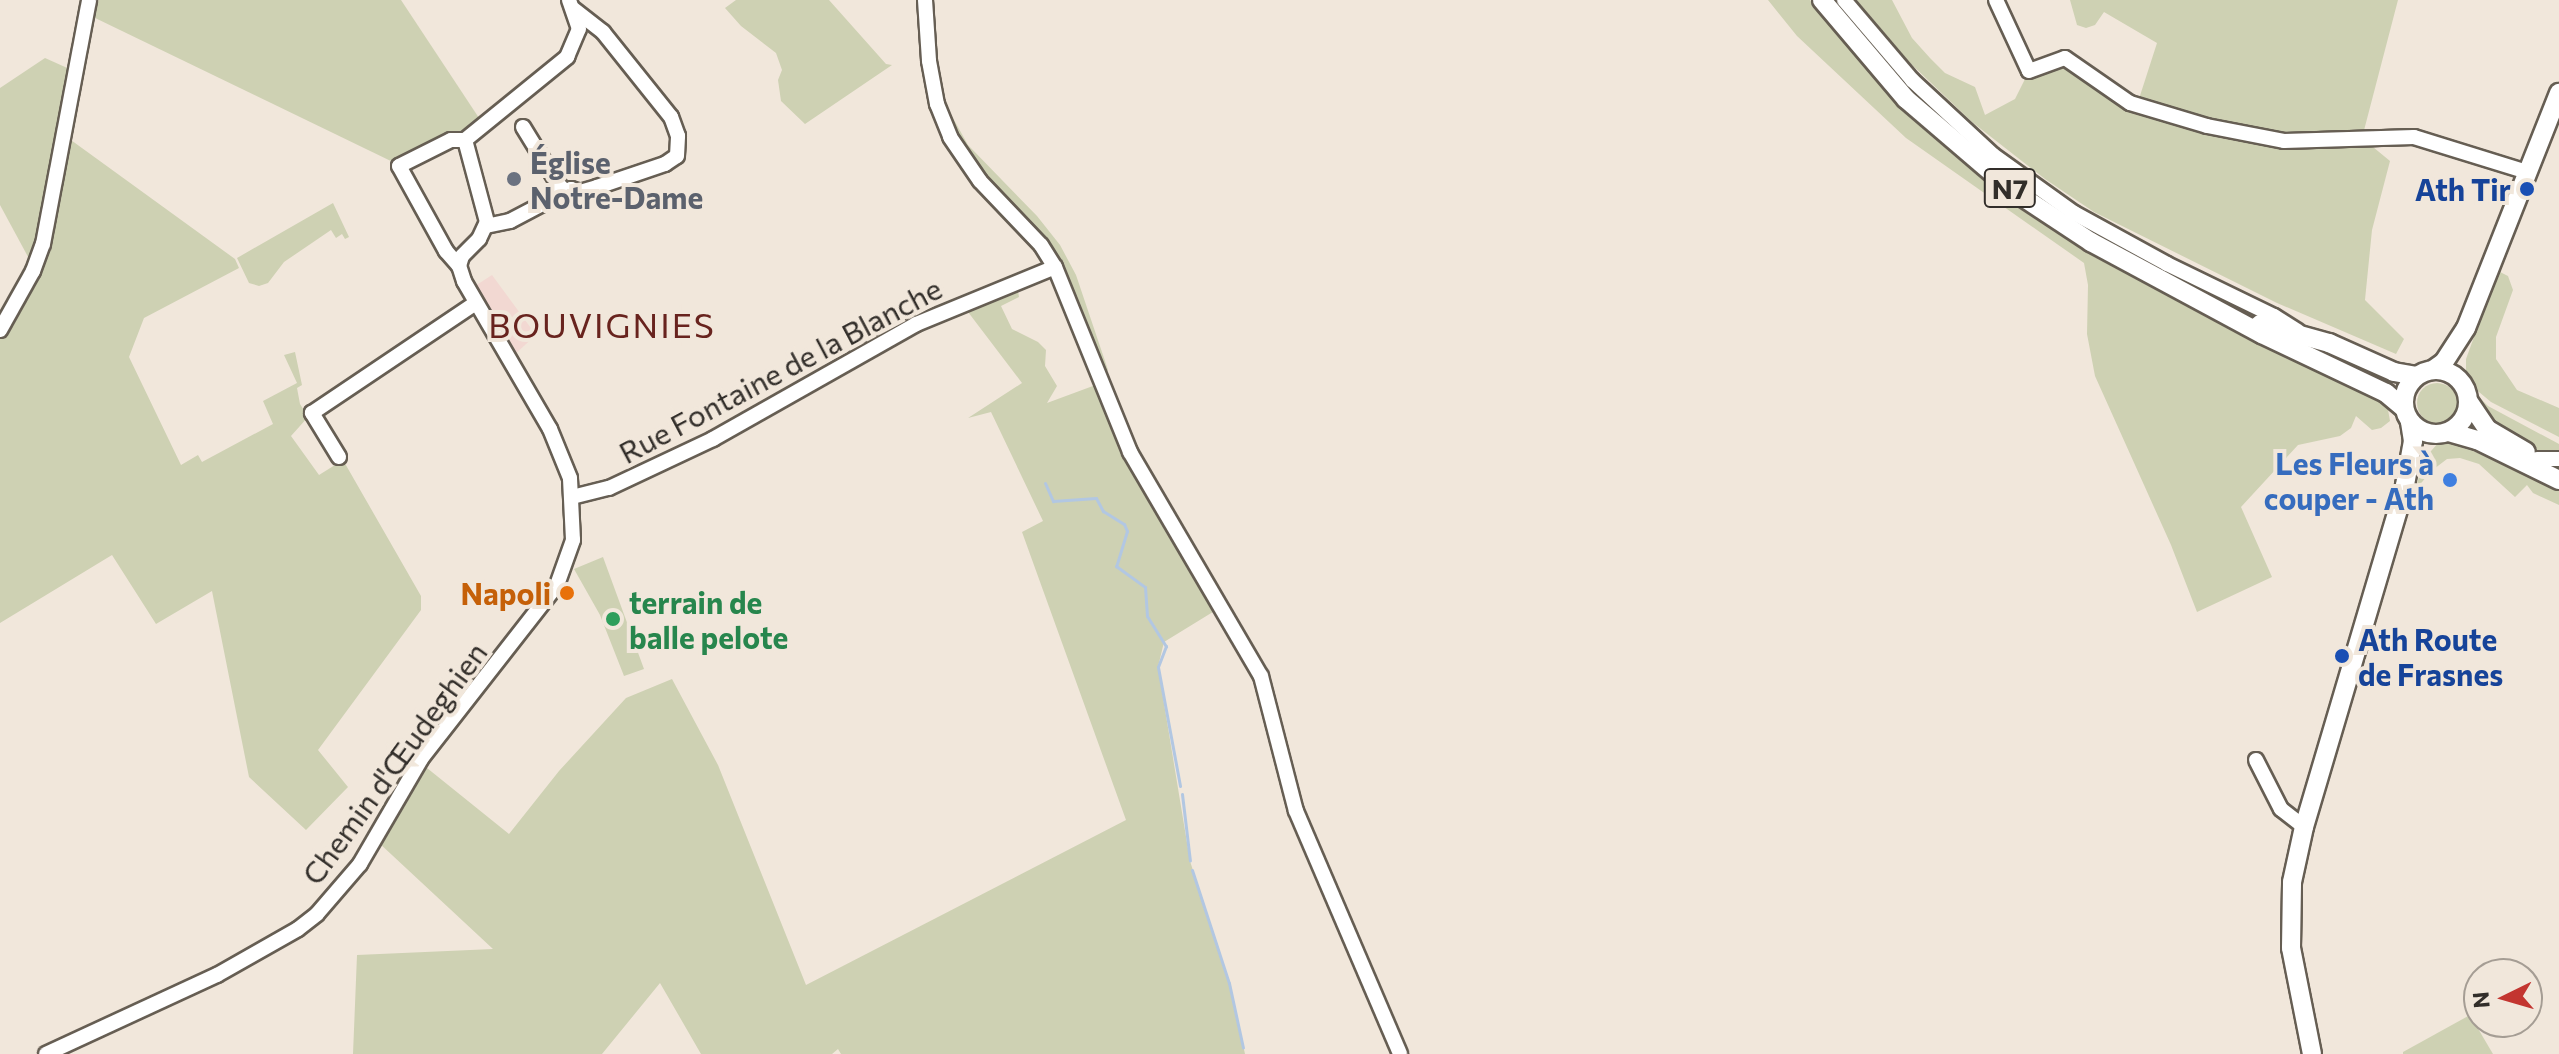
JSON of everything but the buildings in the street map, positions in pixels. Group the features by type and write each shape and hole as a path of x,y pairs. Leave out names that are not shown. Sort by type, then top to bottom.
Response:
{"main road":[{"name":"N7","path":"1822,0 1906,99 2012,190 2091,242 2242,320 2351,351 2394,372 2425,373"},
{"path":"2312,1054 2296,979 2289,919 2292,882 2304,827 2405,485 2413,441 2406,390 2425,373 2444,362 2466,328 2559,93"},
{"path":"2242,320 2262,334 2386,393 2424,432 2477,440 2559,480"},
{"path":"2405,485 2423,451 2463,420 2466,393 2460,370 2466,328"},
{"path":"2425,373 2447,371 2466,393 2487,429 2559,472"}],"street":[{"path":"0,330 33,271 43,244 89,0"},
{"path":"925,0 930,71 937,104 950,137 973,172 1041,245 1055,267 1130,452 1261,676 1296,811 1400,1054"},
{"path":"1844,0 1912,80 1993,155 2074,213 2167,264 2274,316 2305,336"},
{"path":"1996,0 2029,71 2065,58 2130,103 2207,126 2284,141 2414,137 2527,172"},
{"path":"486,226 465,140 567,57 579,29 572,5"},
{"path":"459,266 462,256 486,226 510,221 566,192 580,192 665,164 677,156 678,136 671,117 603,32 572,5"},
{"path":"523,127 566,192"},
{"name":"Chemin d'Œudeghien","path":"46,1054 217,975 298,929 333,898 360,864 421,759 557,585 573,540 570,478 550,429 399,166 451,140 465,140"},
{"name":"Rue Fontaine de la Blanche","path":"572,497 609,488 713,439 916,324 1055,267"},
{"path":"339,457 312,413 476,303"},
{"path":"2537,459 2559,459"},
{"path":"2256,760 2281,809 2304,827"}],"shaded area":[{"path":"492,275 536,335 514,355 475,286"}],"green space":[{"path":"99,0 401,0 479,118 455,135 397,164 91,16"},
{"path":"736,0 829,0 886,64 892,65 805,124 781,101 778,80 782,70 776,53 741,26 725,8"},
{"path":"1768,0 1810,0 1886,91 1928,132 1997,190 2040,221 2156,288 2387,404 2390,421 2381,428 2372,430 2356,416 2351,428 2340,436 2298,445 2241,507 2272,577 2197,612 2171,545 2095,376 2087,334 2088,285 2084,263 1906,138 1797,36"},
{"path":"1856,0 1892,0 1912,38 1930,58 1945,73 1975,87 1985,115 2015,99 2029,71 2065,58 2137,105 2157,43 2104,12 2095,25 2086,28 2077,25 2070,0 2398,0 2362,138 2390,161 2372,230 2365,300 2404,339 2396,354 2277,303 2094,212 2045,179 1972,122 1908,61"},
{"path":"45,58 74,71 33,266 0,205 0,88"},
{"path":"940,86 949,111 968,145 1037,216 1060,245 1076,275 1108,370 1102,379 1060,267 971,163 945,117"},
{"path":"64,135 235,259 239,268 144,318 129,357 181,465 198,455 202,462 273,424 263,401 297,383 284,355 295,352 302,385 297,388 300,404 308,417 291,436 319,475 343,460 421,596 421,610 318,750 348,787 306,830 249,777 212,591 156,624 112,555 0,623 0,330 27,282"},
{"path":"333,203 349,237 345,239 342,234 336,238 331,230 284,262 268,283 259,286 249,283 237,258"},
{"path":"2498,271 2508,276 2513,290 2496,337 2496,359 2517,390 2559,408 2559,437 2491,402 2473,387 2466,371 2466,359"},
{"path":"1017,285 1019,297 1001,306 1012,329 1038,342 1046,350 1045,366 1057,386 1047,403 1101,383 1221,607 1164,642 1158,667 1190,861 1229,983 1245,1054 841,1054 838,1049 832,1054 701,1054 660,983 602,1054 353,1054 357,955 493,949 378,842 419,771 427,768 509,834 559,771 626,698 672,679 718,765 806,985 1126,820 1022,532 1043,521 991,412 968,418 1022,383 965,308"},
{"path":"2437,383 2451,389 2457,403 2451,417 2437,423 2423,417 2417,403 2423,389"},
{"path":"2479,397 2488,406 2559,444 2559,455 2531,451 2487,425 2476,399"},
{"path":"2439,442 2470,442 2469,449 2559,490 2559,505 2533,493 2527,485 2515,497 2479,464 2460,458 2447,459 2430,472 2415,491 2424,459"},
{"name":"terrain de balle pelote","path":"603,557 644,669 624,676 600,615 574,569"},
{"path":"2463,1019 2463,1038 2484,1038 2493,1054 2403,1054"}],"waterway":[{"path":"1045,483 1053,501 1096,498 1103,511 1124,524 1127,531 1116,566 1145,587 1147,616 1166,646 1158,667 1180,786"},
{"path":"1182,794 1190,861"},
{"path":"1192,870 1229,983 1243,1048"}],"place":[{"name":"Église Notre-Dame","path":"514,179"},
{"name":"Ath Tir","path":"2527,189"},
{"name":"Les Fleurs à couper - Ath","path":"2450,480"},
{"name":"Napoli","path":"567,593"},
{"name":"terrain de balle pelote","path":"613,619"},
{"name":"Ath Route de Frasnes","path":"2342,656"}],"district":[{"name":"BOUVIGNIES","path":"602,325"}]}
